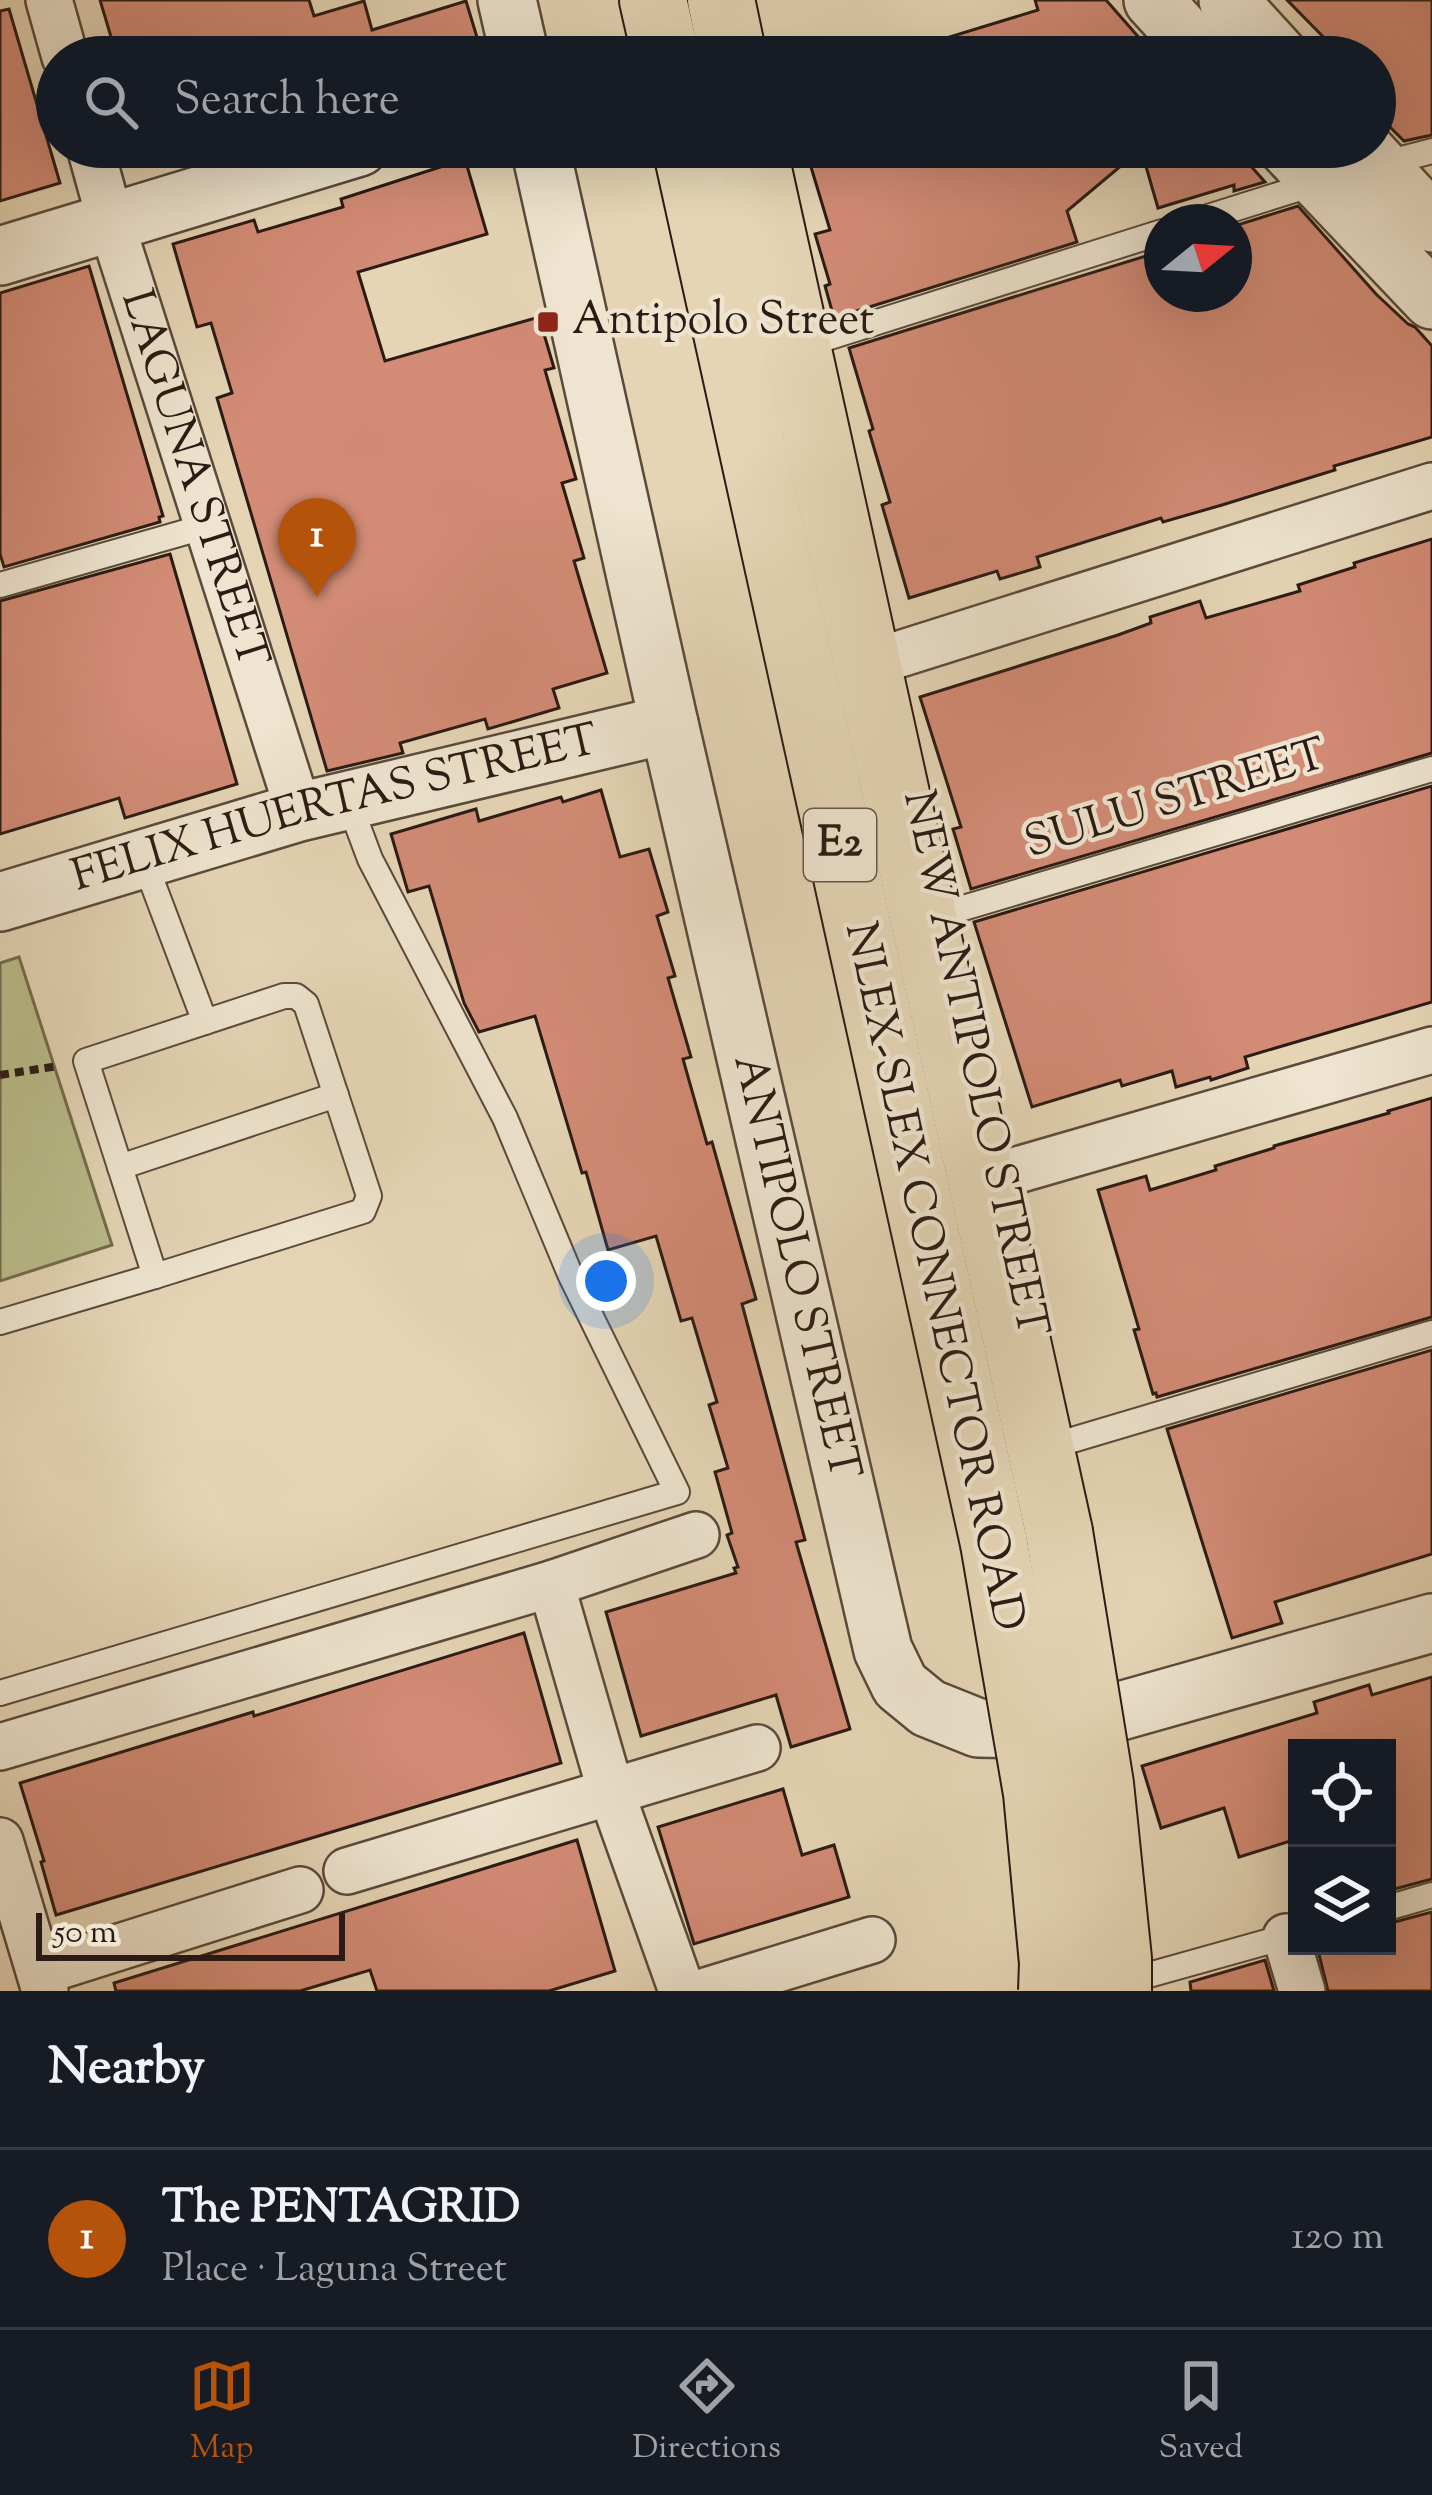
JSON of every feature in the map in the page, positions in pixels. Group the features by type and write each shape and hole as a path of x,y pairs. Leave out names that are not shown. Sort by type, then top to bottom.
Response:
{"highway":[{"path":"653,0 661,36"},
{"path":"721,0 729,36"},
{"name":"NLEX-SLEX CONNECTOR ROAD","path":"691,168 994,1543 1037,1793 1053,1963 1100,1990 1118,1959 1100,1784 1059,1532 758,168"}],"street":[{"path":"49,0 59,36"},
{"path":"507,0 515,36"},
{"path":"735,0 743,36"},
{"path":"1153,0 1186,36"},
{"path":"1228,0 1261,36"},
{"path":"1396,162 1432,223"},
{"name":"LAGUNA STREET","path":"96,168 207,526 324,806"},
{"path":"0,256 291,168"},
{"name":"ANTIPOLO STREET","path":"545,168 883,1649 900,1685 928,1708 978,1728 1042,1729 1432,1623"},
{"name":"NEW ANTIPOLO STREET","path":"774,168 1000,1175 1052,1446 1099,1717 1112,1852 1100,1990"},
{"path":"1306,168 1432,300"},
{"path":"884,659 1432,486"},
{"name":"FELIX HUERTAS STREET","path":"0,902 324,806 669,724"},
{"path":"1000,1175 1432,1050"},
{"path":"0,1747 551,1584 696,1534"},
{"path":"551,1584 611,1792 682,1991"},
{"path":"346,1871 757,1748"},
{"path":"0,1841 42,1981 300,1890"},
{"path":"706,1991 872,1940"},
{"path":"1296,1955 1302,1991"}],"lane":[{"path":"1227,204 1297,168"},
{"path":"814,342 1144,238"},
{"path":"0,585 207,526"},
{"name":"SULU STREET","path":"943,914 1432,769"},
{"path":"0,1693 677,1492 570,1274 505,1118 370,859 324,806"},
{"path":"143,858 206,1022"},
{"path":"0,1322 155,1276 363,1211 369,1196 306,1004 296,996 86,1061 155,1276"},
{"path":"120,1167 336,1095"},
{"path":"1052,1446 1432,1333"},
{"path":"1396,1905 1432,1895"},
{"path":"1100,1990 1288,1936"}],"path":[{"path":"0,1075 86,1061"}],"green space":[{"path":"19,957 112,1245 0,1281 0,963"}],"building":[{"path":"100,0 309,0 314,16 364,1 372,30 466,1 477,36 111,36"},
{"path":"1035,0 1106,0 1138,36 953,36 1038,10"},
{"path":"1287,0 1432,0 1432,135 1404,141 1396,133 1396,36 1322,36"},
{"path":"9,9 36,101 36,168 56,168 60,183 0,201 0,11"},
{"path":"437,168 468,168 487,234 358,272 385,361 539,317 554,368 545,370 576,479 562,483 584,558 574,561 607,673 553,689 559,708 488,729 485,719 400,743 403,753 327,771 217,398 232,393 211,323 197,327 173,244 254,220 258,232 343,207 341,199"},
{"path":"811,168 1118,168 1067,211 1077,242 834,318 815,234 830,230"},
{"path":"1146,168 1253,168 1265,182 1234,191 1234,185 1157,204"},
{"path":"1298,206 1376,294 1432,346 1432,437 1222,505 1163,522 1161,518 1037,557 1040,567 1000,579 997,571 909,598 882,505 890,502 849,348 1144,257 1144,312 1252,312 1252,220"},
{"path":"89,266 163,516 160,522 4,567 0,554 0,293"},
{"path":"1432,539 1432,753 971,889 953,829 961,827 920,697 1118,635 1151,623 1150,617 1200,601 1206,618 1300,591 1298,585"},
{"path":"170,554 237,784 125,818 119,798 0,834 0,601"},
{"path":"1432,786 1432,1002 1245,1057 1248,1068 1211,1080 1176,1087 1172,1071 1122,1086 1120,1080 1032,1107 974,922"},
{"path":"601,790 620,857 649,849 668,912 657,916 675,976 668,978 691,1057 683,1059 756,1299 742,1304 805,1540 796,1542 850,1729 791,1747 776,1695 641,1736 606,1612 736,1573 727,1535 732,1533 715,1472 728,1468 709,1405 717,1402 692,1318 681,1321 656,1236 608,1250 535,1016 479,1032 464,1003 429,886 408,892 391,834 476,809 479,821"},
{"path":"1432,1098 1432,1317 1157,1397 1153,1394 1098,1190 1146,1176 1150,1190"},
{"path":"1432,1350 1432,1554 1275,1602 1282,1623 1232,1638 1167,1429"},
{"path":"524,1633 561,1763 56,1915 20,1783"},
{"path":"1432,1677 1432,1879 1396,1889 1396,1739 1288,1739 1288,1842 1239,1857 1224,1808 1161,1828 1142,1766 1317,1713 1314,1702 1369,1685 1372,1695"},
{"path":"783,1789 802,1855 834,1845 849,1897 694,1944 658,1827"},
{"path":"577,1840 615,1971 549,1991 377,1991 370,1970 300,1991 116,1991 114,1983"},
{"path":"1432,1912 1432,1991 1328,1991 1319,1955 1396,1955 1396,1922"},
{"path":"1265,1960 1274,1991 1191,1991 1190,1982"}],"place":[{"name":"Antipolo Street","path":"548,322"},
{"name":"The PENTAGRID","path":"317,597"}]}
